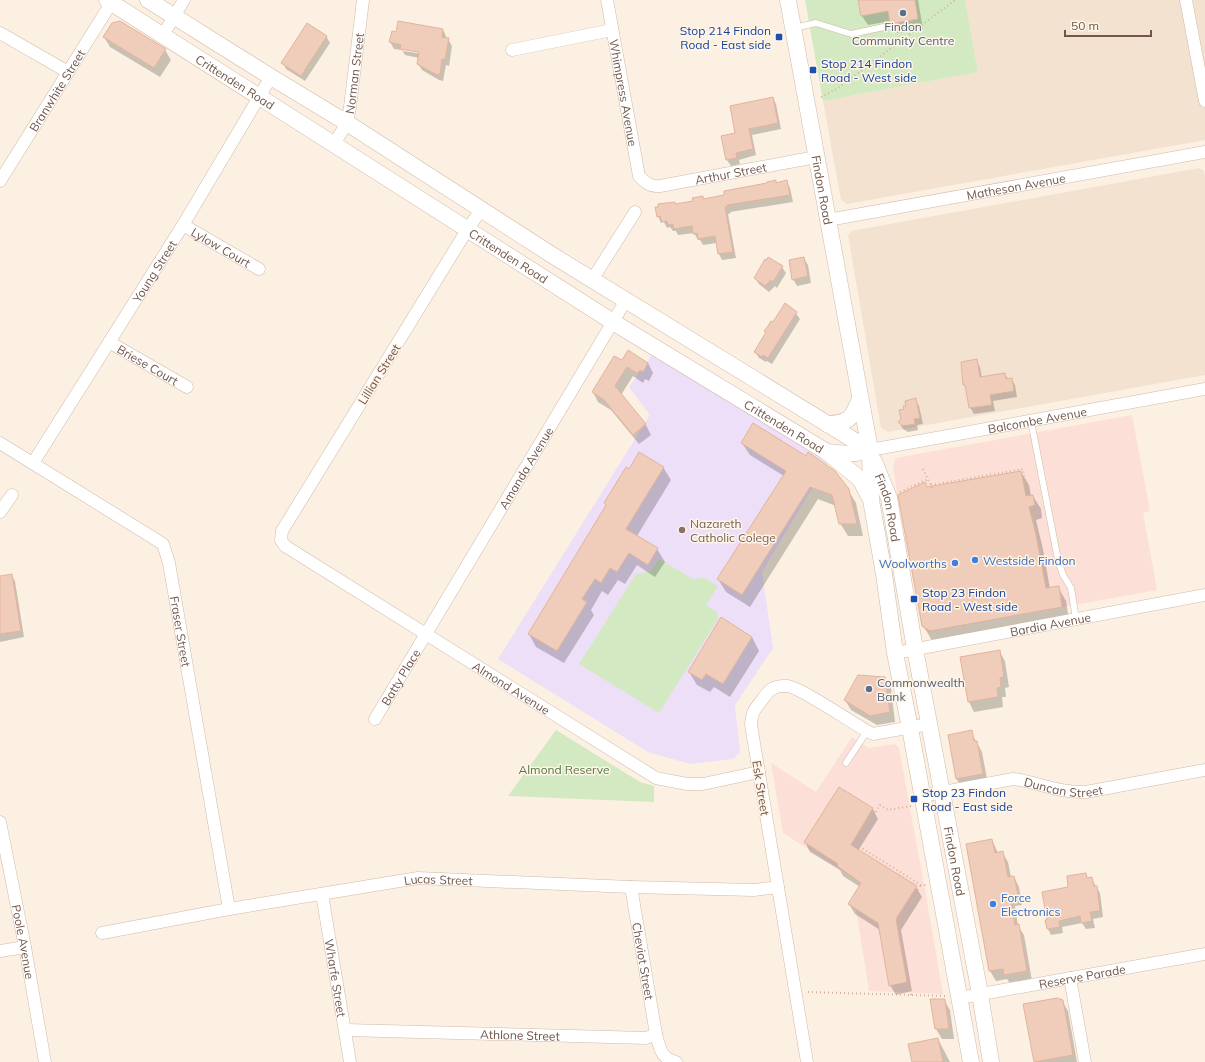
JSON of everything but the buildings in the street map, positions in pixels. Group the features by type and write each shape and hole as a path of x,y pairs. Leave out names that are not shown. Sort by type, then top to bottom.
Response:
{"main road":[{"name":"Crittenden Road","path":"148,0 347,123 592,280 870,450"},
{"name":"Findon Road","path":"788,0 870,450 871,500 884,574 895,653 910,728 918,801 954,997 976,1049 991,1062"},
{"name":"Crittenden Road","path":"110,1 258,97 613,322 827,452 847,455 870,450"},
{"path":"827,424 841,423 847,420 852,415 860,399"},
{"name":"Findon Road","path":"870,450 889,498 914,649 980,994 976,1049"},
{"path":"827,452 860,479 871,500"},
{"path":"884,574 904,585"}],"street":[{"path":"163,35 184,0"},
{"name":"Norman Street","path":"334,144 347,123 363,0"},
{"name":"Whimpress Avenue","path":"607,0 639,176 646,183"},
{"path":"1186,0 1205,101"},
{"name":"Branwhite Street","path":"0,181 110,1"},
{"path":"512,50 612,30"},
{"path":"0,33 68,72"},
{"name":"Young Street","path":"33,463 183,225 271,77"},
{"name":"Matheson Avenue","path":"828,220 1205,152"},
{"name":"Arthur Street","path":"646,183 652,186 660,186 816,157"},
{"name":"Lillian Street","path":"281,540 282,531 481,210"},
{"path":"592,280 635,212"},
{"name":"Lylow Court","path":"183,225 259,269"},
{"name":"Amanda Avenue","path":"425,635 626,300"},
{"name":"Briese Court","path":"109,342 187,387"},
{"name":"Balcombe Avenue","path":"870,450 1205,389"},
{"name":"Fraser Street","path":"0,442 163,544 169,563 229,909"},
{"path":"0,512 12,494"},
{"name":"Almond Avenue","path":"281,540 284,546 656,778 687,784 703,784 759,772"},
{"name":"Bardia Avenue","path":"895,653 1205,595"},
{"name":"Batty Place","path":"375,719 425,635"},
{"name":"Esk Street","path":"807,1062 751,725 752,714 769,690 777,687 788,686 801,691 873,734 928,724"},
{"name":"Duncan Street","path":"918,801 941,793 1013,780 1021,780 1076,792 1205,770"},
{"name":"Poole Avenue","path":"0,822 25,947 45,1062"},
{"name":"Lucas Street","path":"102,933 229,909 418,878 631,887 754,890 778,887"},
{"name":"Cheviot Street","path":"631,887 656,1034"},
{"name":"Wharfe Street","path":"322,894 346,1030 350,1062"},
{"path":"0,951 25,947"},
{"name":"Reserve Parade","path":"954,997 980,994 1205,954"},
{"path":"1070,978 1085,1062"},
{"name":"Athlone Street","path":"346,1030 646,1038 656,1034"},
{"path":"656,1034 661,1053 669,1060 676,1062"}],"lane":[{"path":"793,28 816,23 851,34 884,28"},
{"path":"1031,421 1058,560 1063,574 1071,588 1076,619"},
{"path":"846,763 867,731"}],"path":[{"path":"820,97 838,88 955,0"},
{"path":"923,469 933,490"},
{"path":"931,485 1023,469 1027,494"},
{"path":"894,496 928,479"},
{"path":"911,995 898,920 921,885 855,844 880,805 888,810 918,801"},
{"path":"808,992 954,997"}],"shaded area":[{"path":"965,0 1205,0 1205,140 847,204 841,200 823,101 978,72"},
{"path":"1199,168 1204,171 1205,178 1205,375 888,432 881,428 848,235 851,231"},
{"name":"Nazareth Catholic Colege","path":"654,352 827,463 762,572 773,648 735,705 740,753 733,759 690,764 648,752 498,659 650,415 629,387"},
{"path":"1132,415 1150,511 1143,513 1157,590 928,632 922,628 897,494 893,466 896,458"},
{"path":"852,737 869,748 895,744 899,748 943,994 869,991 856,909 848,904 861,883 783,833 771,763 816,792"}],"green space":[{"path":"805,0 965,0 978,72 823,101"},
{"path":"659,559 693,579 704,578 718,586 706,605 717,612 718,619 659,713 579,664 636,574 651,571"},
{"name":"Almond Reserve","path":"556,730 640,782 654,786 654,802 508,796"}],"place":[{"name":"Findon Community Centre","path":"903,13"},
{"name":"Stop 214 Findon Road - East side","path":"779,37"},
{"name":"Stop 214 Findon Road - West side","path":"813,70"},
{"name":"Nazareth Catholic Colege","path":"682,530"},
{"name":"Westside Findon","path":"975,560"},
{"name":"Woolworths","path":"955,563"},
{"name":"Stop 23 Findon Road - West side","path":"914,599"},
{"name":"Commonwealth Bank","path":"869,689"},
{"name":"Stop 23 Findon Road - East side","path":"914,799"},
{"name":"Force Electronics","path":"993,904"}]}
